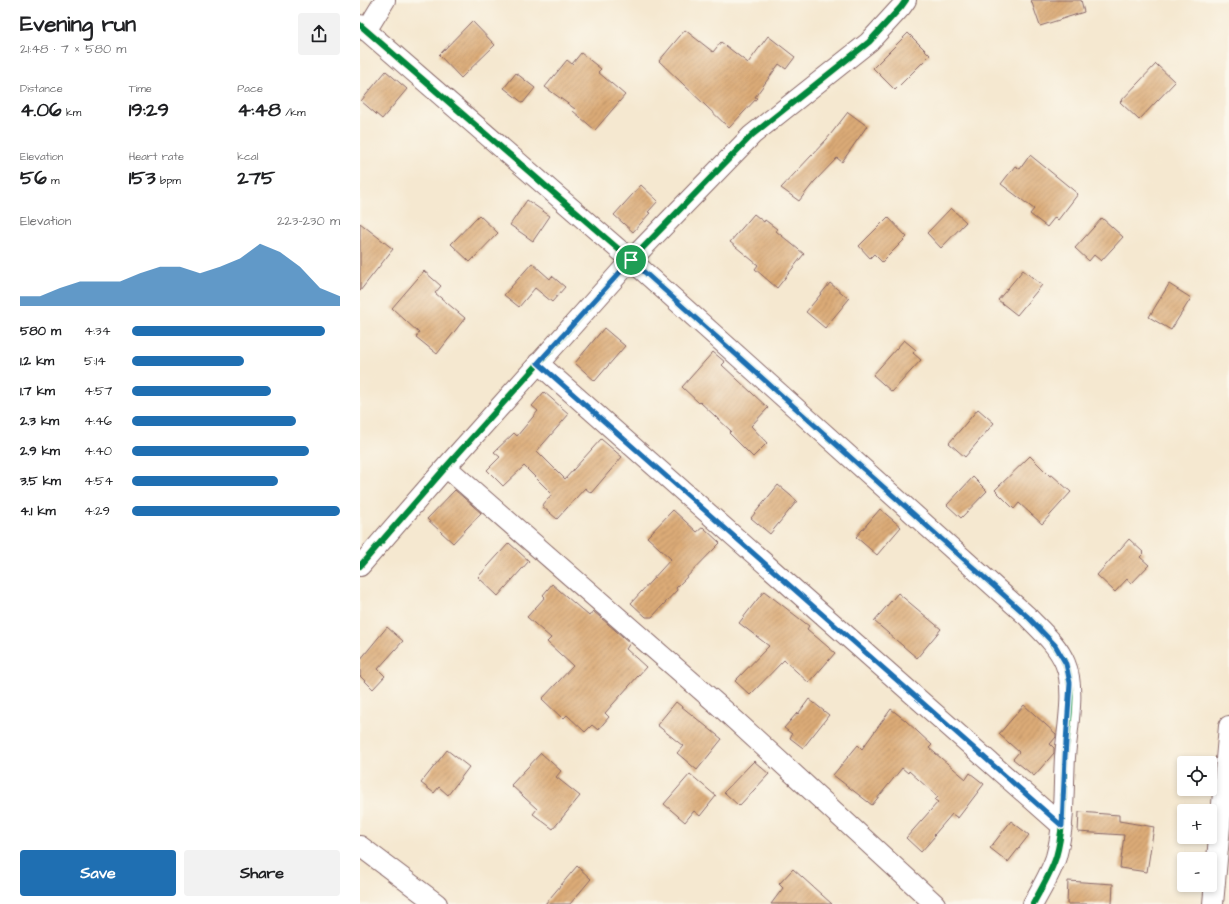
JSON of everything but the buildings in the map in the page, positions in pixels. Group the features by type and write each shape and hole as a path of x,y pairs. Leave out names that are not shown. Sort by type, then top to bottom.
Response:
{"street":[{"path":"385,0 363,28 631,260 1027,616 1055,645 1066,664 1070,683 1062,826 1056,858 1033,904"},
{"path":"360,566 538,363 631,260 752,135 869,42 906,0"},
{"path":"538,363 1062,826"},
{"path":"446,467 724,710 935,904"},
{"path":"1214,904 1229,726"},
{"path":"360,846 437,904"}],"cycle path":[{"path":"360,566 446,467 631,260 752,135 869,42 906,0"},
{"path":"360,25 631,260 1027,616 1058,650 1065,663 1070,684 1070,709 1065,757 1061,833 1054,863 1033,904"}],"route":[{"path":"631,260 1027,616 1055,645 1066,664 1070,683 1062,826 538,363 631,260"}]}
